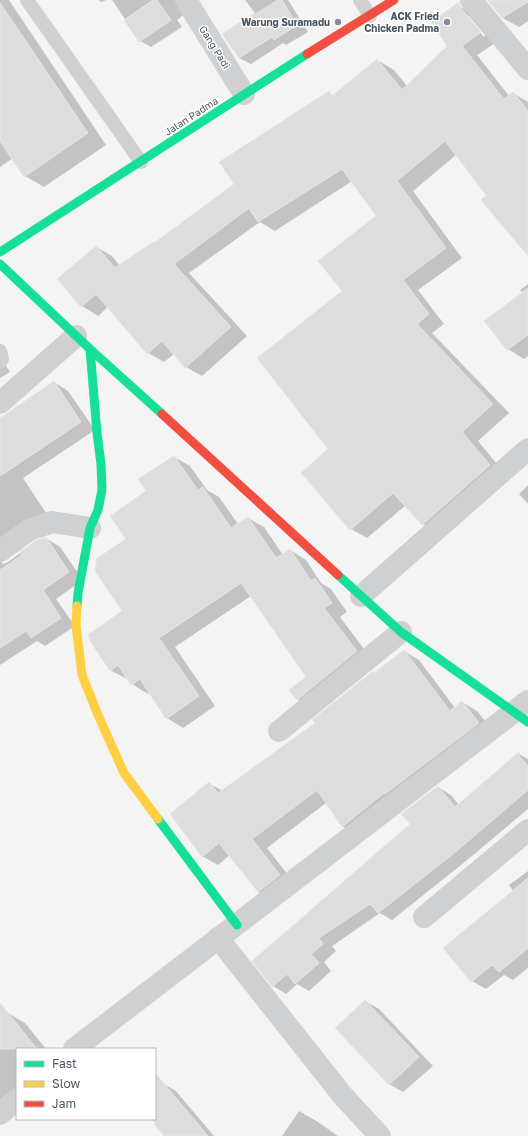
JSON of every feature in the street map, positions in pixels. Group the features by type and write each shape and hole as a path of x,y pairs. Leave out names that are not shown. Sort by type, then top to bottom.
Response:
{"street":[{"name":"Gang Padi","path":"186,0 244,94"},
{"name":"Jalan Padma","path":"0,252 244,94 394,0"},
{"path":"471,0 528,69"},
{"path":"0,264 83,343 401,632 524,712 218,938 75,1048"},
{"path":"0,403 83,343"},
{"path":"83,343 97,433 101,464 102,490 98,510 90,528 78,593 76,625 82,676 124,773 237,925"},
{"path":"361,596 528,449"},
{"path":"0,551 28,530 52,522 90,528"},
{"path":"279,731 401,632"},
{"path":"424,917 528,830"},
{"path":"218,938 343,1096 380,1136"},
{"path":"0,1114 16,1100"}],"lane":[{"path":"27,0 141,162"},
{"path":"360,0 370,16"},
{"path":"0,351 2,359 0,362"}],"building":[{"path":"153,0 157,0 171,20 139,42 124,20"},
{"path":"278,0 282,0 297,25 274,40 272,37 239,58 222,34"},
{"path":"487,0 528,0 528,2 502,18"},
{"path":"459,2 461,8 481,32 462,46 504,99 513,92 528,111 528,256 481,200 486,195 445,141 397,181 446,248 403,280 429,314 417,324 493,404 462,432 490,465 422,525 393,493 350,530 301,473 328,449 257,358 342,291 318,261 376,216 342,169 258,222 249,208 174,264 231,327 185,368 162,341 147,354 96,294 81,307 57,279 96,246 115,268 153,242 154,243 234,184 219,162 329,91 332,96 377,59 402,90 447,46 431,22"},
{"path":"0,3 88,133 24,177 0,141"},
{"path":"528,288 528,335 507,350 484,321"},
{"path":"54,381 81,422 0,476 0,418"},
{"path":"174,456 198,490 203,487 231,528 248,517 276,558 290,549 311,581 315,578 332,603 324,608 357,651 297,700 289,690 306,677 241,583 159,638 199,696 166,719 140,679 131,685 118,665 110,671 90,641 89,634 122,611 95,571 97,558 126,539 110,516 146,491 138,479"},
{"path":"46,537 69,572 43,590 61,618 31,638 26,631 0,648 0,570 22,555 20,552 35,541"},
{"path":"404,650 450,711 462,701 479,723 385,794 384,793 342,827 317,790 252,839 280,875 258,892 219,843 202,857 170,814 209,782 218,793 315,723 312,720 373,671 374,673"},
{"path":"519,752 519,756 528,766 528,790 453,854 378,913 370,904 319,938 323,944 311,954 319,963 295,984 287,974 272,987 252,961 410,824 401,814 438,786 455,807"},
{"path":"528,878 528,948 499,972 492,965 471,982 443,948"},
{"path":"365,1000 419,1057 389,1085 335,1028"},
{"path":"0,1003 36,1048 0,1049"},
{"path":"156,1074 208,1136 164,1136 155,1125"}],"traffic: fast":[{"path":"0,252 307,54"},
{"path":"0,264 90,349 162,414"},
{"path":"77,606 90,528 98,510 102,490 101,464 90,349"},
{"path":"338,575 401,632 528,722"},
{"path":"158,819 237,925"}],"traffic: slow":[{"path":"77,606 76,625 82,675 124,773 158,819"}],"traffic: jam":[{"path":"307,54 394,0"},
{"path":"162,414 338,575"}],"place":[{"name":"Warung Suramadu","path":"338,22"},
{"name":"ACK Fried Chicken Padma","path":"447,22"}]}
